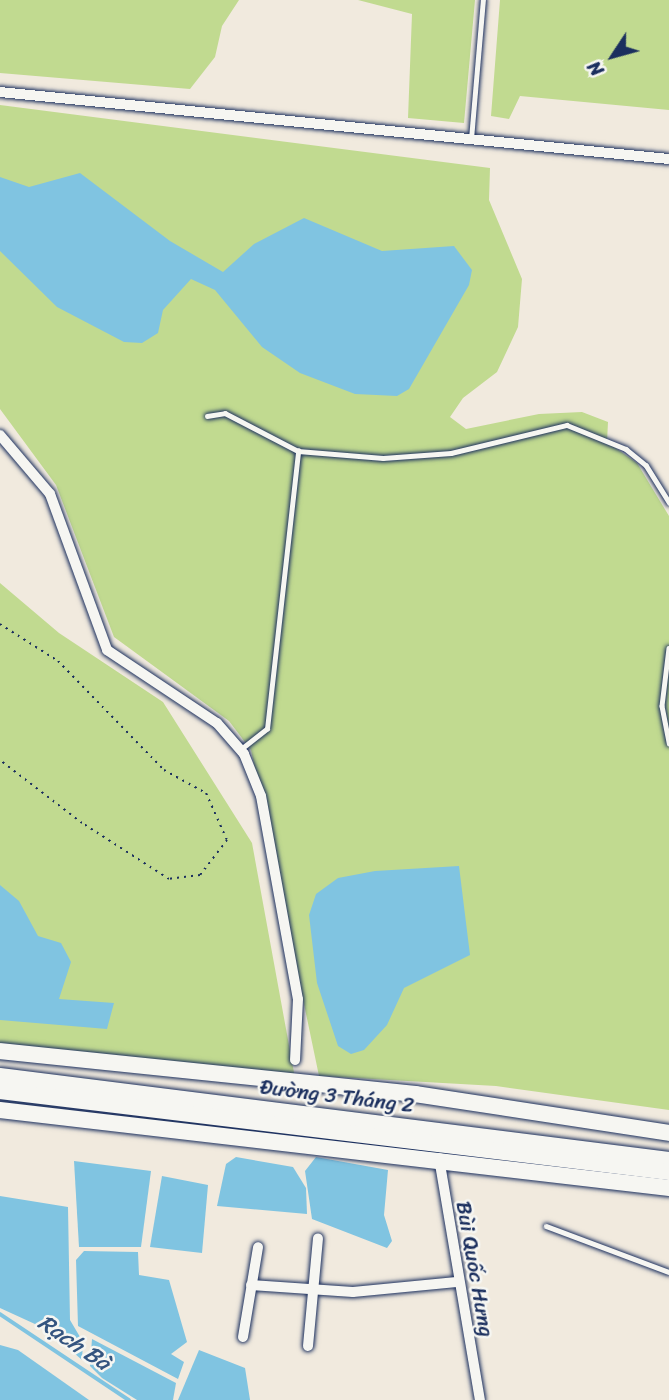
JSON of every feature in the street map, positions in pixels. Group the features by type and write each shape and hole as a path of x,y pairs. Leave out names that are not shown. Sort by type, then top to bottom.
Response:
{"main road":[{"name":"Đường 3 Tháng 2","path":"0,1051 415,1094 669,1133"},
{"name":"Đường 3 Tháng 2","path":"0,1076 669,1160"},
{"name":"Đường 3 Tháng 2","path":"0,1091 669,1172"},
{"path":"0,1110 669,1188"}],"street":[{"path":"0,92 669,159"},
{"path":"0,435 50,494 107,650 217,723 240,750 261,796 298,999 295,1060"},
{"name":"Bùi Quốc Hưng","path":"442,1144 438,1162 457,1282 480,1400"},
{"path":"308,1346 318,1238"},
{"path":"243,1337 258,1247"},
{"path":"251,1285 313,1291 457,1282"}],"lane":[{"path":"471,139 483,0"},
{"path":"207,415 225,413 298,451 430,456 567,425 626,449 646,465 669,502"},
{"path":"240,750 267,729 298,451"},
{"path":"669,649 662,706 669,743"},
{"path":"546,1226 669,1272"}],"path":[{"path":"0,624 58,661 164,770 206,793 227,840 200,875 169,879 82,823 0,760"}],"green space":[{"path":"0,0 239,0 222,26 215,57 190,89 0,73"},
{"path":"358,0 475,0 464,123 408,118 412,14"},
{"path":"500,0 669,0 669,110 520,96 509,119 491,116"},
{"path":"0,105 490,168 489,200 522,279 518,327 497,372 463,398 450,417 466,429 539,414 582,412 608,422 607,442 637,463 669,516 669,1110 496,1086 319,1076 251,750 229,721 114,637 56,485 0,409"},
{"path":"0,583 59,633 163,702 252,843 295,1078 0,1043"}],"water":[{"path":"80,173 170,241 223,272 254,244 304,218 382,251 454,246 472,270 469,285 409,389 397,396 355,394 300,373 262,347 215,290 191,279 163,310 158,333 142,343 124,342 57,307 0,251 0,177 29,187"},
{"path":"459,866 470,955 404,988 387,1025 364,1050 351,1054 338,1046 317,983 309,915 316,894 338,878 375,871"},
{"path":"0,885 19,901 38,936 61,943 71,962 59,999 114,1003 107,1029 0,1020"},
{"path":"236,1157 293,1167 306,1188 307,1214 217,1206 226,1164"},
{"path":"316,1157 388,1170 384,1215 392,1241 387,1248 312,1219 305,1171"},
{"path":"74,1161 151,1171 141,1247 79,1247"},
{"path":"162,1176 208,1185 202,1253 150,1247"},
{"path":"0,1196 68,1207 70,1320 83,1342 82,1360 48,1330 0,1308"},
{"path":"84,1251 138,1252 139,1275 169,1280 187,1342 171,1354 184,1362 178,1379 78,1326 76,1260"},
{"path":"92,1339 176,1383 173,1400 137,1400 102,1378 90,1366"},
{"path":"0,1345 18,1350 89,1400 0,1400"},
{"path":"199,1350 245,1368 250,1400 178,1400"}],"waterway":[{"name":"Rạch Bà","path":"0,1314 129,1400"}]}
